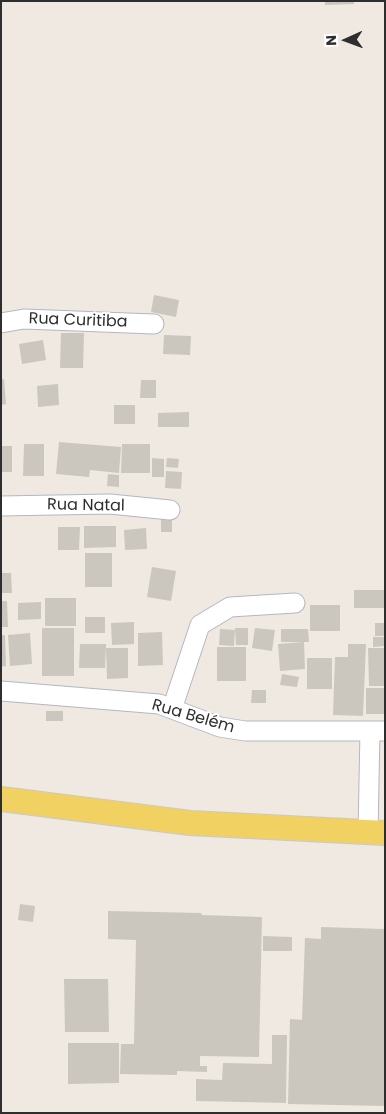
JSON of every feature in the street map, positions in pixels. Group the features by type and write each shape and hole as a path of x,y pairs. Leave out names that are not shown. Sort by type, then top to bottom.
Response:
{"main road":[{"path":"1,799 190,823 377,833"}],"street":[{"name":"Rua Curitiba","path":"1,323 24,319 154,324"},
{"name":"Rua Natal","path":"1,506 110,504 170,510"},
{"path":"172,709 200,624 230,607 296,603"},
{"name":"Rua Belém","path":"1,691 159,704 220,727 245,731 377,731"},
{"path":"377,731 377,833"}],"building":[{"path":"325,1 354,1 354,4 325,5"},
{"path":"154,295 179,300 176,317 151,312"},
{"path":"61,333 84,333 83,368 60,368"},
{"path":"164,335 191,336 190,355 163,354"},
{"path":"43,340 46,360 22,364 19,344"},
{"path":"1,379 4,379 6,404 1,405"},
{"path":"141,380 156,380 156,398 140,398"},
{"path":"58,384 59,405 38,407 37,386"},
{"path":"114,405 135,405 135,424 114,424"},
{"path":"189,412 189,427 158,427 158,413"},
{"path":"59,442 121,447 119,473 90,470 89,477 56,474"},
{"path":"24,444 44,444 44,476 23,476"},
{"path":"122,444 150,444 150,473 121,473"},
{"path":"1,446 12,446 12,472 1,472"},
{"path":"152,458 164,459 164,477 152,477"},
{"path":"167,458 179,459 178,468 166,467"},
{"path":"166,471 182,472 181,489 165,488"},
{"path":"108,474 119,475 119,487 107,486"},
{"path":"161,516 172,516 172,532 161,532"},
{"path":"84,526 116,526 116,547 84,548"},
{"path":"58,527 80,527 79,550 58,550"},
{"path":"146,528 147,549 125,550 124,530"},
{"path":"85,553 112,553 112,587 85,587"},
{"path":"152,567 176,571 171,601 147,597"},
{"path":"1,573 11,573 12,593 1,593"},
{"path":"354,590 385,590 385,608 354,608"},
{"path":"45,598 76,598 76,626 45,626"},
{"path":"1,601 7,601 8,627 1,627"},
{"path":"41,602 41,619 18,620 18,603"},
{"path":"310,605 340,605 340,631 310,631"},
{"path":"85,617 105,617 105,633 85,633"},
{"path":"134,622 134,644 112,645 111,623"},
{"path":"375,623 385,623 385,636 375,636"},
{"path":"42,628 74,628 74,676 42,676"},
{"path":"235,628 248,628 248,645 236,645"},
{"path":"255,628 275,630 272,651 252,648"},
{"path":"220,629 235,630 234,646 219,645"},
{"path":"281,629 308,629 309,642 281,642"},
{"path":"162,632 163,665 138,666 138,633"},
{"path":"30,633 32,664 10,666 8,635"},
{"path":"1,635 5,635 6,666 1,667"},
{"path":"373,637 385,637 385,646 373,647"},
{"path":"304,642 305,669 280,671 278,644"},
{"path":"80,644 106,644 105,668 79,668"},
{"path":"348,644 366,644 363,716 333,715 335,657 348,657"},
{"path":"217,647 246,647 246,681 217,681"},
{"path":"106,648 128,648 128,678 107,679"},
{"path":"368,648 385,648 385,686 369,686"},
{"path":"307,658 332,658 332,689 307,689"},
{"path":"282,674 299,677 297,687 280,685"},
{"path":"366,688 385,688 385,714 366,714"},
{"path":"252,690 266,690 266,703 251,703"},
{"path":"46,711 63,711 63,721 46,721"},
{"path":"20,904 35,906 33,922 18,920"},
{"path":"108,911 201,913 202,915 262,917 259,1057 200,1056 200,1066 207,1066 207,1072 177,1071 177,1075 120,1074 121,1044 134,1044 136,940 108,939"},
{"path":"321,927 385,929 385,1106 288,1104 290,1019 302,1020 305,938 321,939"},
{"path":"263,936 292,937 292,951 263,951"},
{"path":"64,979 108,979 109,1032 65,1032"},
{"path":"272,1035 287,1035 286,1103 196,1101 196,1079 222,1080 223,1063 272,1064"},
{"path":"68,1043 119,1043 119,1083 68,1084"}]}
